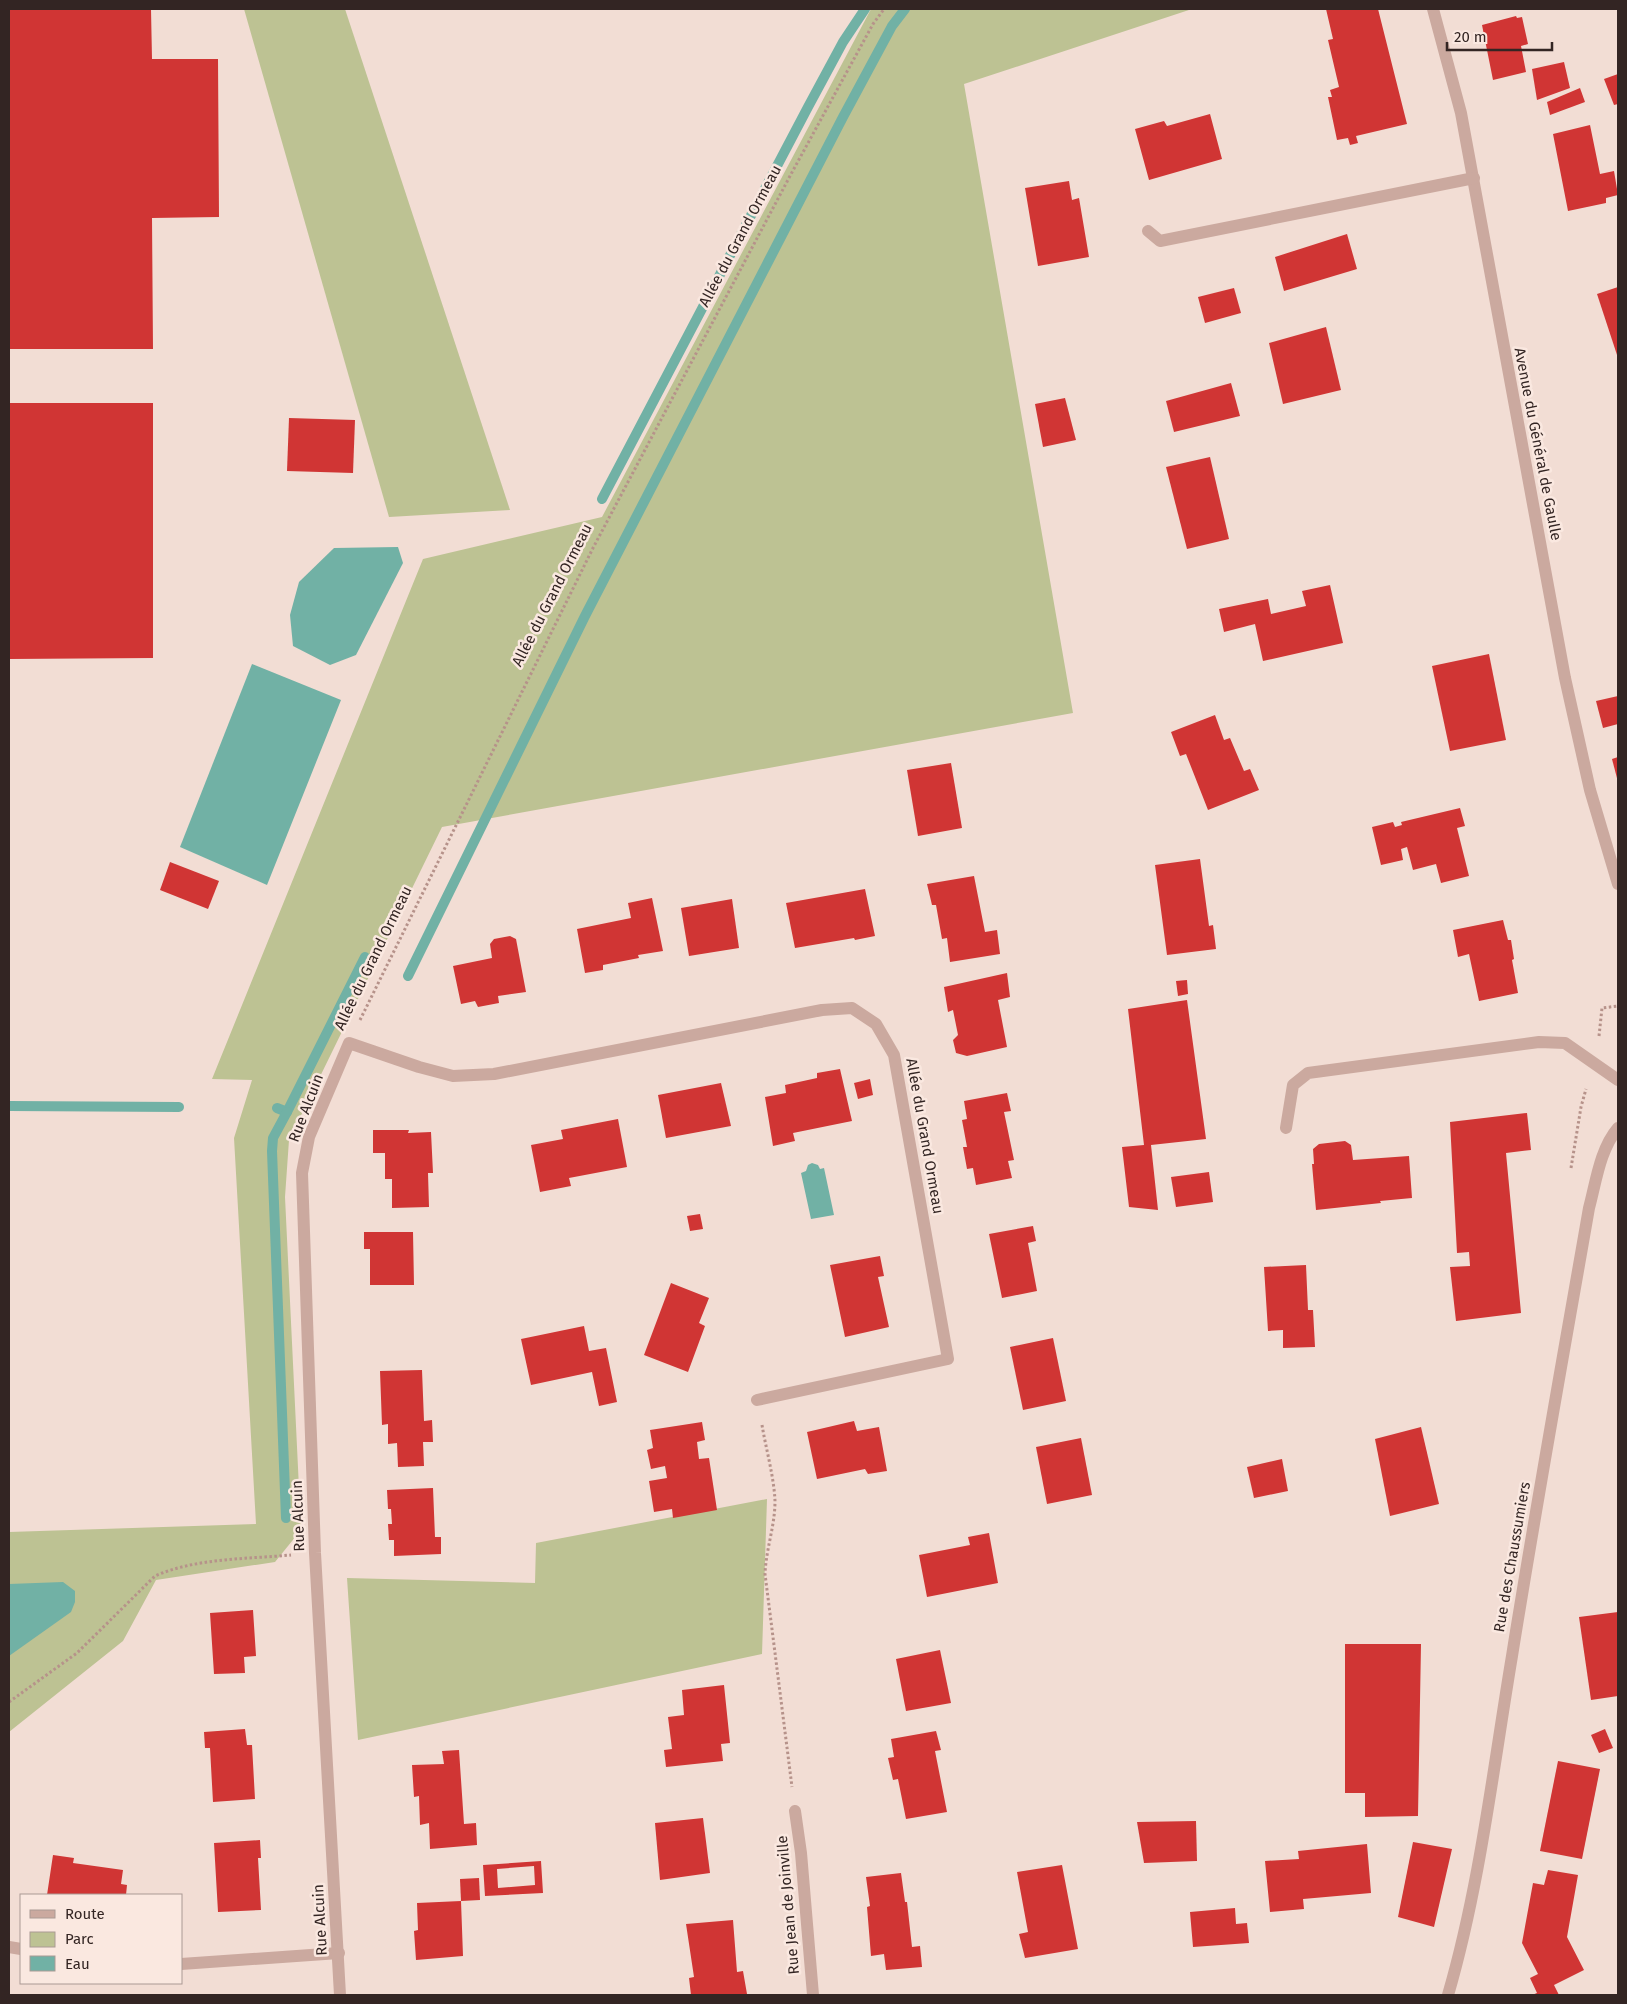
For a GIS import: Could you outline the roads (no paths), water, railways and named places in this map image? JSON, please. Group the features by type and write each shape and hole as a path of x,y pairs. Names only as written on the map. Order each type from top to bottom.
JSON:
{"street":[{"name":"Avenue du Général de Gaulle","path":"1433,9 1461,113 1474,178 1565,678 1590,790 1618,884"},
{"path":"1148,231 1160,241 1474,178"},
{"name":"Allée du Grand Ormeau","path":"349,1043 419,1067 453,1076 494,1074 822,1010 852,1008 876,1024 894,1055 948,1359 757,1400"},
{"path":"1286,1128 1294,1085 1308,1073 1540,1042 1565,1043 1618,1080"},
{"name":"Rue Alcuin","path":"340,1995 315,1553 302,1173 309,1137 349,1043"},
{"name":"Rue des Chaussumiers","path":"1448,1995 1468,1913 1589,1208 1610,1137 1618,1128"},
{"name":"Rue Jean de Joinville","path":"796,1811 813,1995"},
{"path":"182,1964 339,1953"}],"water":[{"path":"398,547 403,563 356,655 330,665 293,646 290,615 299,582 334,548"},
{"path":"252,664 341,700 267,885 180,847"},
{"path":"812,1163 818,1165 820,1169 824,1168 834,1215 811,1219 801,1173 806,1171 808,1165"},
{"path":"63,1582 75,1591 75,1602 71,1612 9,1656 9,1584"}],"waterway":[{"path":"602,499 808,107 843,42 865,9"},
{"path":"408,976 585,616 843,117 892,26 905,9"},
{"path":"277,1108 287,1112 365,957"},
{"path":"9,1106 179,1107"},
{"path":"286,1518 272,1151 273,1138 287,1112"}]}
